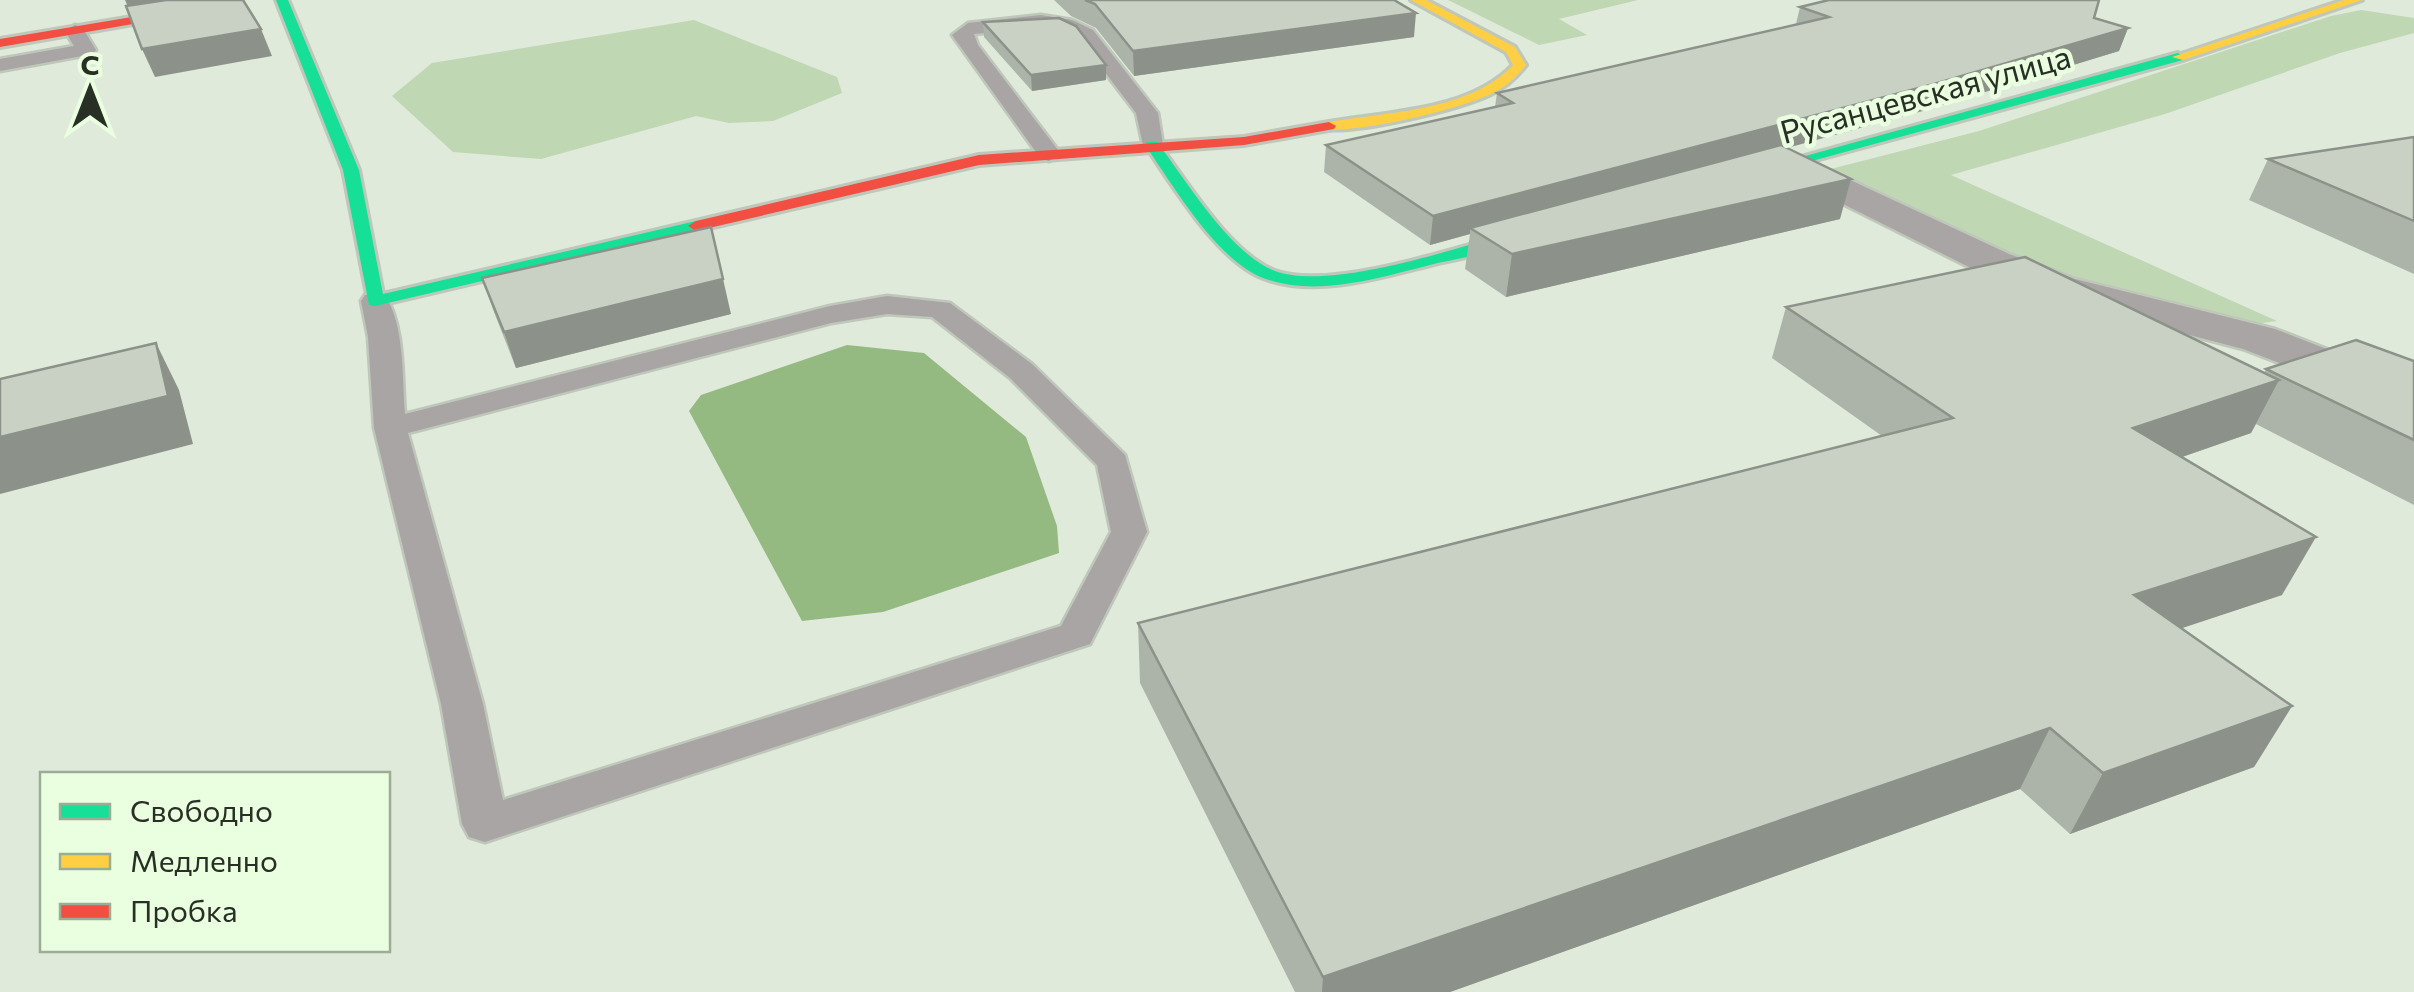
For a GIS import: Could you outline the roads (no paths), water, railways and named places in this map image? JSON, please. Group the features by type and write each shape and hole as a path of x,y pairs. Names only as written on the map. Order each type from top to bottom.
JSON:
{"street":[{"path":"282,0 351,170 375,302 979,160 1244,141 1438,106 1487,91 1513,77 1520,65 1511,50 1417,0"},
{"name":"Русанцевская улица","path":"1722,181 2174,58 2356,0"},
{"path":"0,44 223,6"},
{"path":"1152,145 1244,258 1274,278 1318,282 1561,224"},
{"path":"1790,163 2010,269 2060,288 2259,339 2414,400"}],"lane":[{"path":"1049,154 969,47 962,36 968,29 1042,20 1086,34 1148,112 1152,145"},
{"path":"0,65 86,50 75,31"},
{"path":"375,302 390,428 462,704 484,824 1076,635 1129,532 1112,462 1020,372 940,310 887,306 830,314 390,428"}]}
